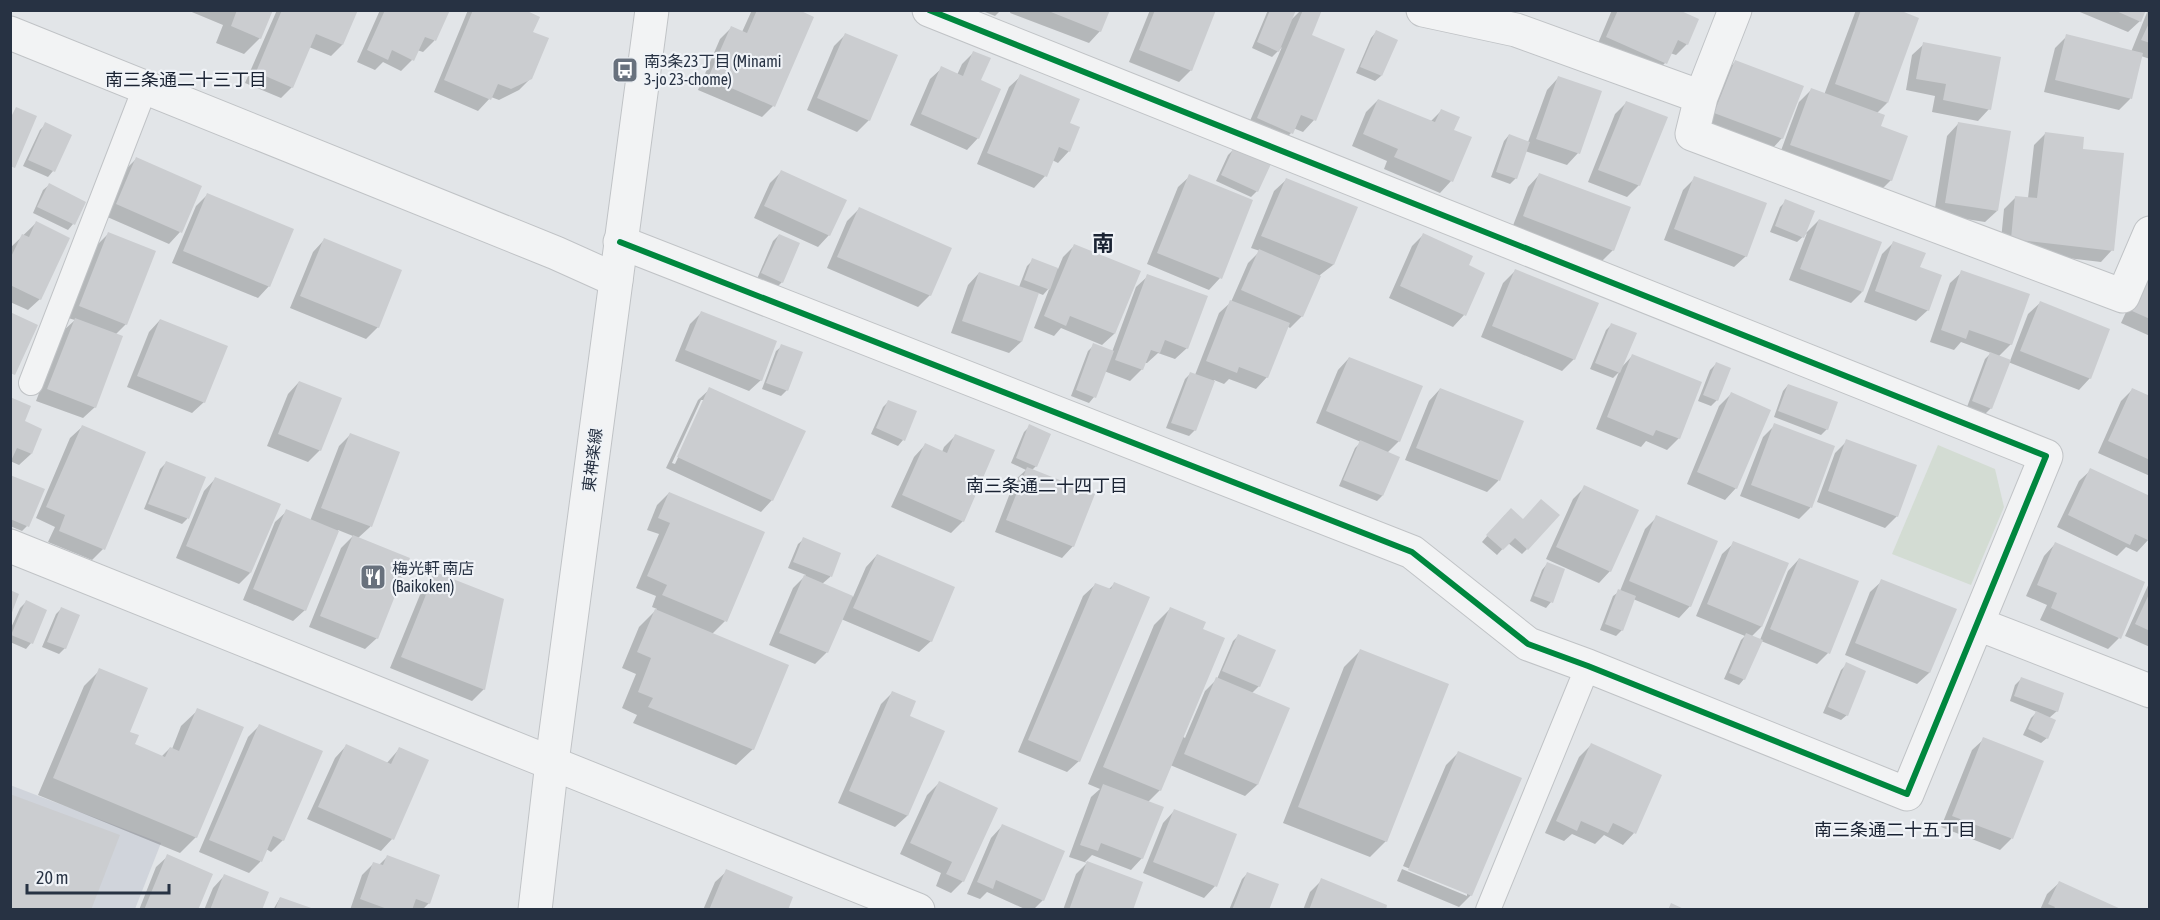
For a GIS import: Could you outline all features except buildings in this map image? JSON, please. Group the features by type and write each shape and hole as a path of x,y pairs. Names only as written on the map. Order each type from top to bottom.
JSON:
{"street":[{"name":"東神楽線","path":"535,909 552,762 652,10"},
{"path":"620,242 1412,552 1528,644 1907,794 2046,456 929,10"},
{"path":"1423,10 1516,30 1701,97"},
{"path":"1735,10 1701,97 1692,134 2123,296 2150,233"},
{"path":"10,33 616,280"},
{"path":"10,546 918,909"},
{"path":"1978,624 2150,691"}],"lane":[{"path":"31,383 146,87"},
{"path":"1488,909 1588,666"}],"shaded area":[{"path":"1938,445 1995,469 2004,507 1971,585 1892,554"},
{"path":"10,785 161,843 135,909 11,909"}],"cycle path":[{"path":"620,242 1412,552 1528,644 1907,794 2046,456 929,10"}],"place":[{"name":"南3条23丁目 (Minami 3-jo 23-chome)","path":"625,70"},
{"name":"梅光軒 南店 (Baikoken)","path":"373,577"}],"district":[{"name":"南三条通二十三丁目","path":"186,80"},
{"name":"南","path":"1103,243"},
{"name":"南三条通二十四丁目","path":"1047,486"},
{"name":"南三条通二十五丁目","path":"1895,830"}]}
